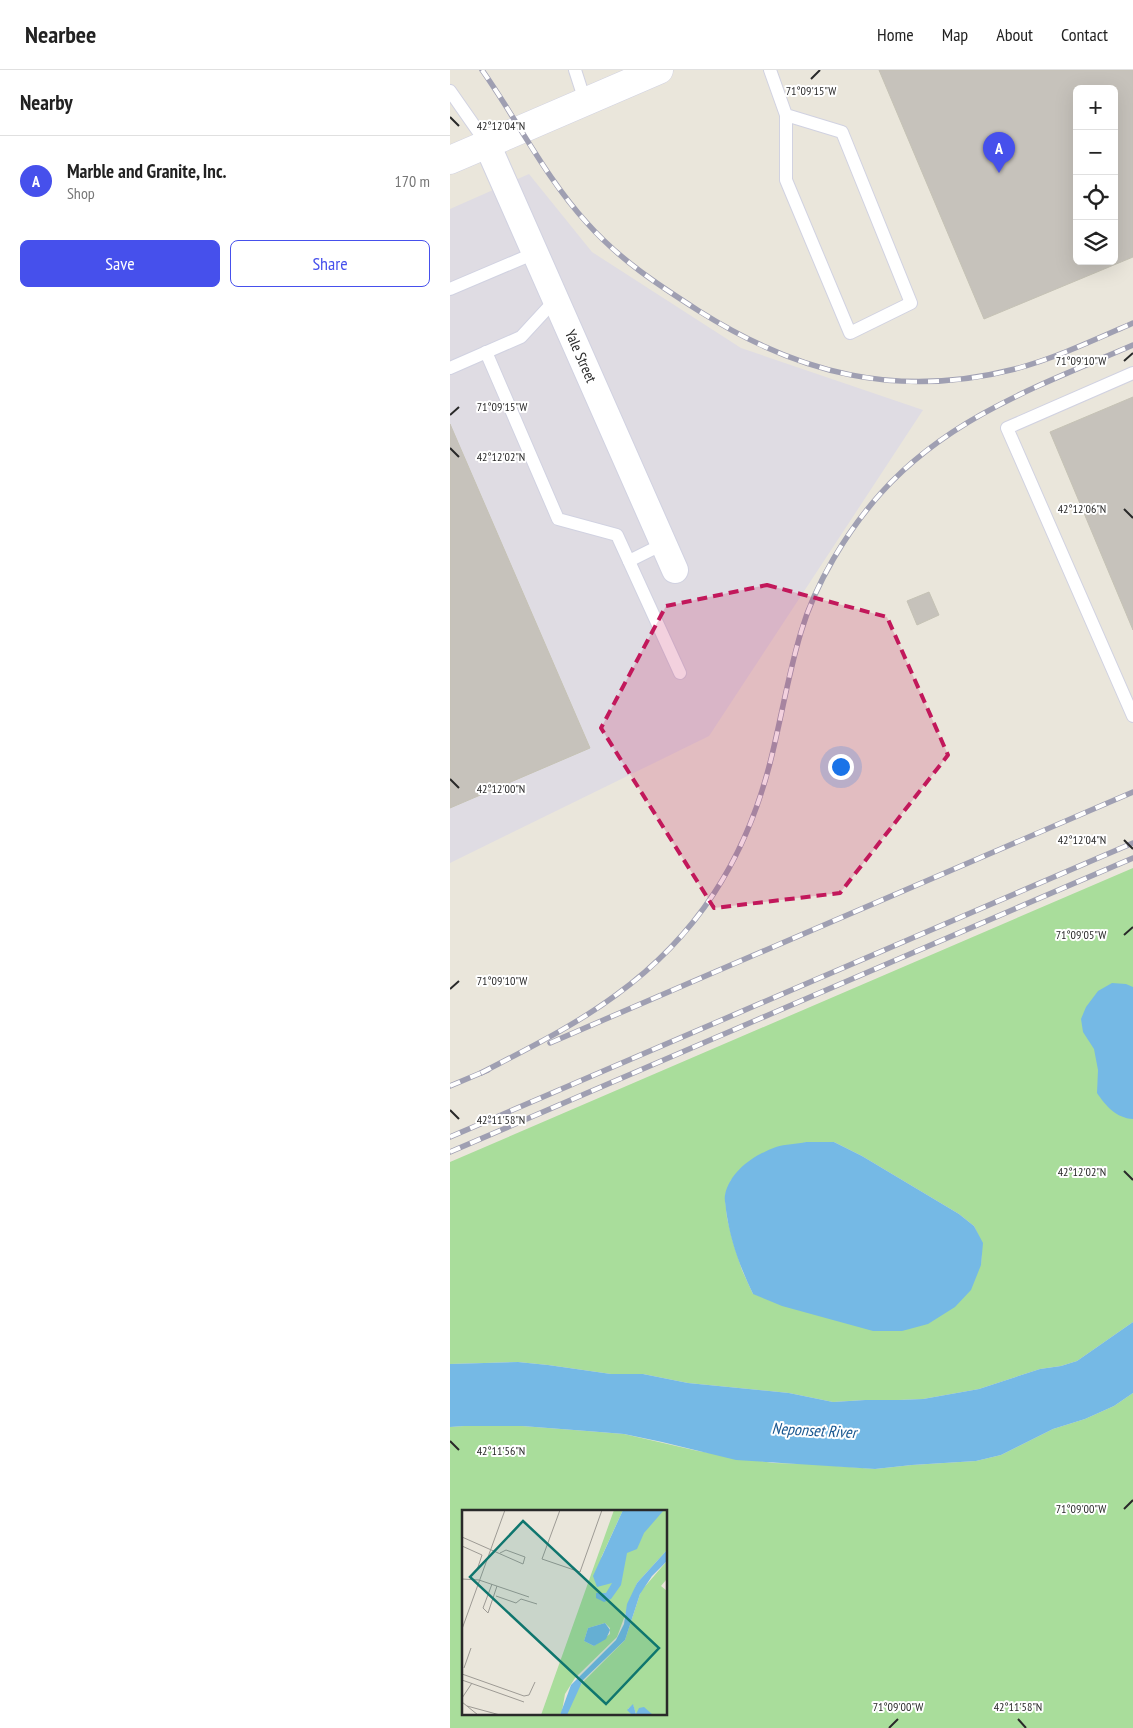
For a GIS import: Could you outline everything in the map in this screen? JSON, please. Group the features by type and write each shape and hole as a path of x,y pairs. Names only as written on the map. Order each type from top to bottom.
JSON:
{"main road":[{"path":"450,160 659,70"}],"street":[{"name":"Yale Street","path":"487,144 674,570"}],"lane":[{"path":"575,70 585,101"},
{"path":"770,70 786,115 786,180 850,333 911,303 842,132 786,115"},
{"path":"450,91 487,144"},
{"path":"450,288 535,253"},
{"path":"450,368 521,337 556,299"},
{"path":"486,352 558,519 617,535 680,673"},
{"path":"1133,373 1007,428 1133,716"},
{"path":"629,561 663,544"}],"highlighted area":[{"path":"767,585 887,617 948,755 840,893 714,908 601,728 666,606"}],"shaded area":[{"path":"529,174 592,252 741,348 923,410 709,736 450,863 450,209"}],"green space":[{"path":"1133,868 1133,1322 1077,1361 1061,1366 1040,1369 979,1389 923,1399 833,1402 789,1393 688,1383 643,1374 611,1374 518,1362 450,1364 450,1162","holes":["806,1142 834,1142 862,1156 959,1214 974,1226 982,1243 981,1265 753,1294 742,1270 727,1218 725,1196 731,1180"]},
{"path":"1133,1393 1133,1728 450,1728 450,1427 522,1426 624,1434 698,1451 773,1463 875,1469 976,1461 1001,1455 1053,1429 1085,1419 1114,1406"}],"water":[{"path":"1112,983 1126,984 1133,987 1133,1119 1117,1114 1108,1107 1097,1093 1098,1070 1094,1049 1083,1032 1081,1019 1086,1007 1098,991"},
{"path":"806,1142 834,1142 862,1156 959,1214 974,1226 983,1243 981,1265 971,1290 955,1307 928,1324 902,1331 873,1331 782,1306 753,1294 730,1232 725,1199 728,1186 738,1171 759,1154 780,1146"},
{"name":"Neponset River","path":"1133,1322 1133,1393 1114,1406 1085,1419 1053,1429 1001,1455 976,1461 875,1469 736,1460 624,1434 522,1426 450,1427 450,1364 518,1362 611,1374 643,1374 688,1383 789,1393 833,1402 923,1399 979,1389 1040,1369 1061,1366 1077,1361"}],"building":[{"path":"879,70 1133,70 1133,257 1118,263 1118,85 1073,85 1073,265 1114,265 984,319"},
{"path":"1133,397 1133,630 1050,432"},
{"path":"450,424 590,748 450,808"},
{"path":"929,592 939,615 917,625 907,601"}],"railway":[{"path":"482,70 558,187 587,223 613,249 640,271 683,301 736,333 774,351 812,365 851,375 890,380 930,381 972,378 1030,365 1133,323"},
{"path":"481,1073 567,1027 616,995 671,948 714,893 732,863 747,832 760,798 770,763 796,648 807,614 824,577 844,541 881,493 908,466 936,443 966,423 1031,389 1133,345"},
{"path":"550,1043 1133,792"},
{"path":"450,1137 1133,843"},
{"path":"450,1152 1133,858"},
{"path":"450,1086 488,1070"}],"place":[{"name":"Marble and Granite, Inc.","path":"999,173"}]}
